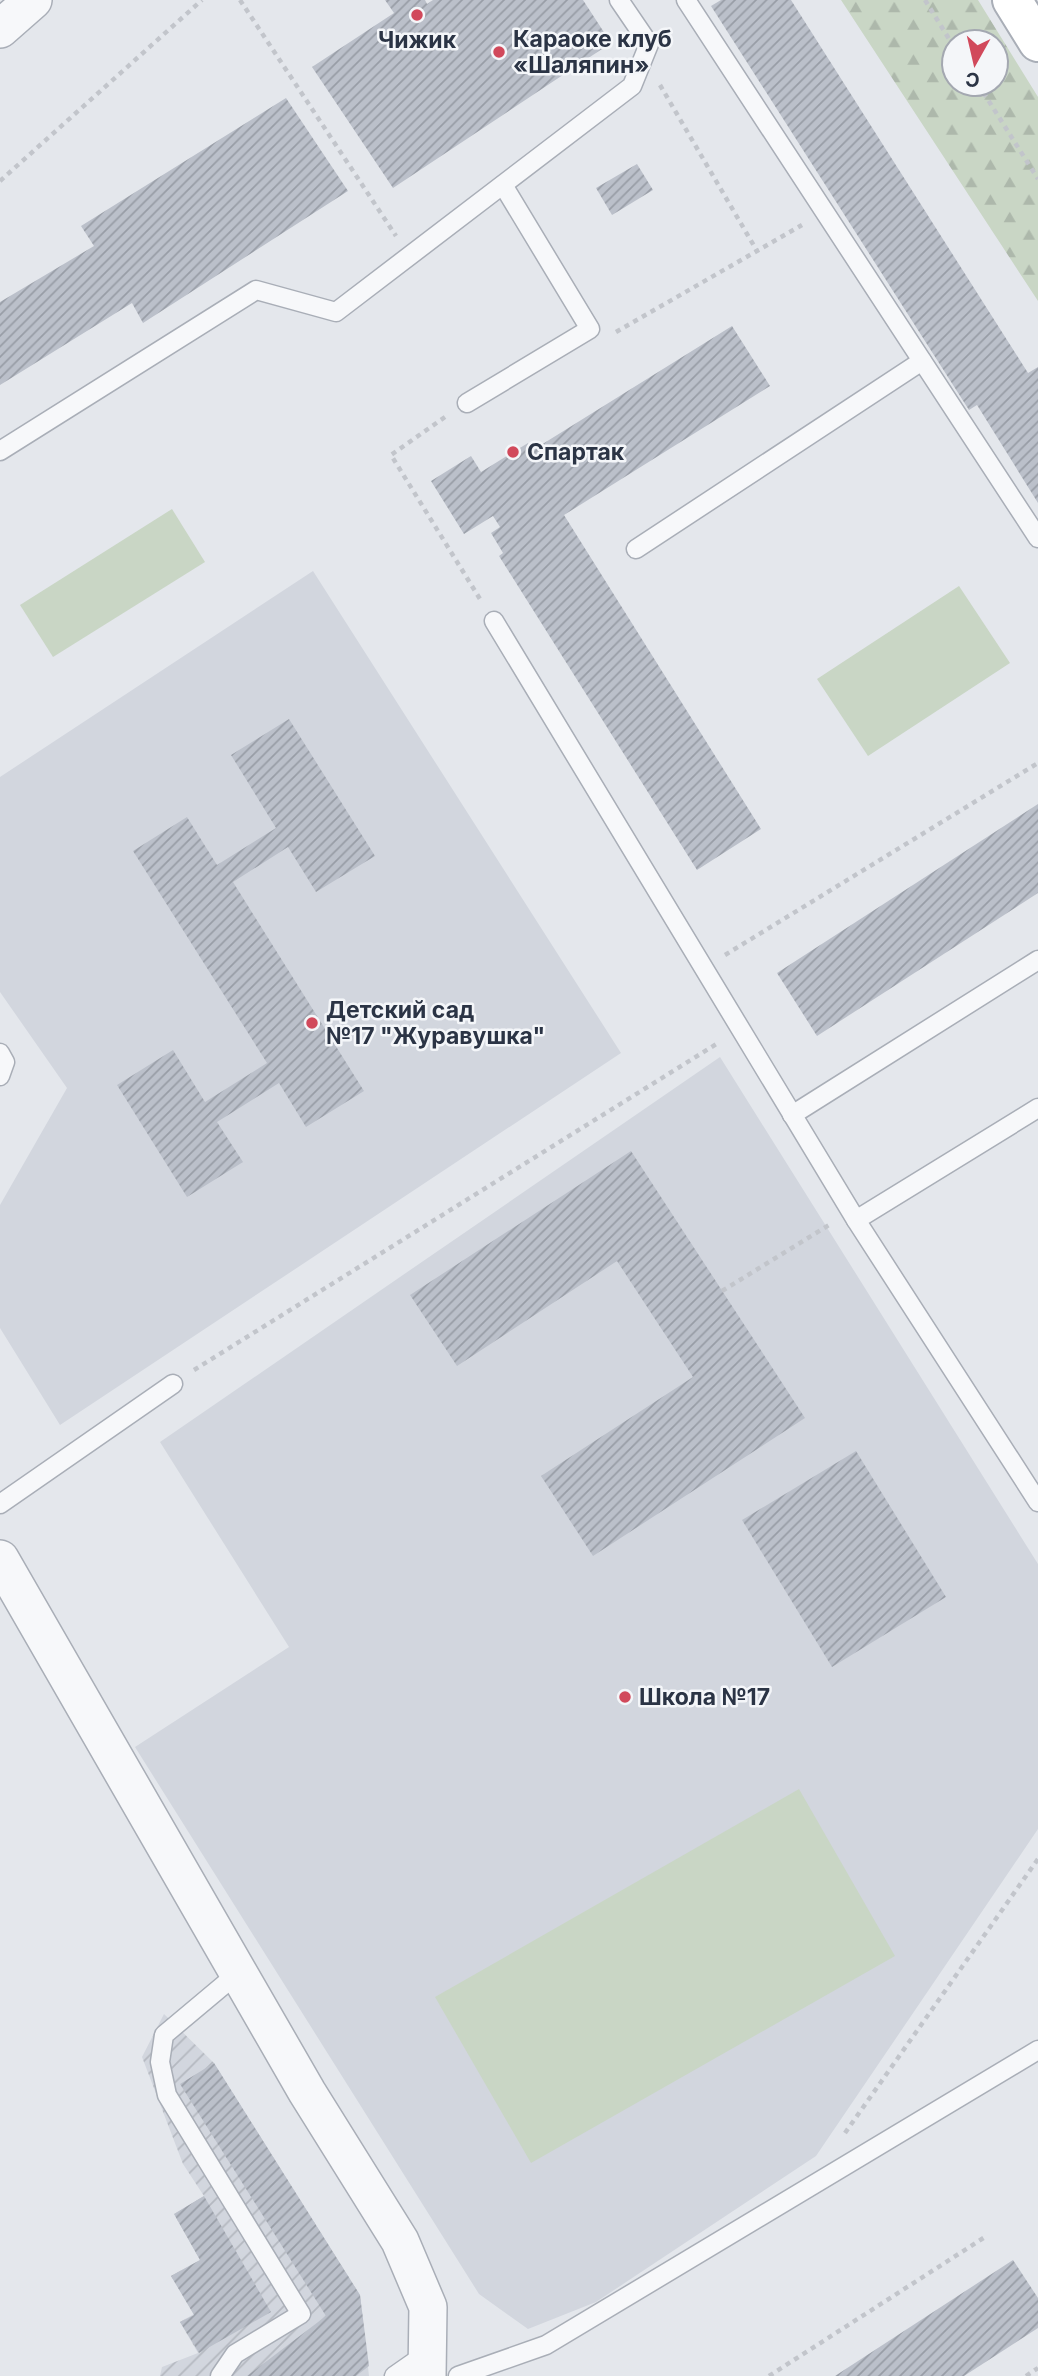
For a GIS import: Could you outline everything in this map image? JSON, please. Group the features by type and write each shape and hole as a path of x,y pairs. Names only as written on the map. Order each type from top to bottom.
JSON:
{"street":[{"path":"0,29 33,0"},
{"path":"1012,0 1038,42"},
{"path":"0,1559 307,2092 400,2241 428,2307 427,2364"}],"lane":[{"path":"0,451 256,290 335,312 632,86 649,44 619,0"},
{"path":"685,0 1038,538"},
{"path":"467,402 590,329 503,184"},
{"path":"636,549 922,360"},
{"path":"494,621 853,1216 1038,1502"},
{"path":"792,1115 1038,960"},
{"path":"0,1053 5,1062 0,1076"},
{"path":"853,1216 1038,1108"},
{"path":"0,1504 173,1384"},
{"path":"220,2376 235,2354 301,2314 167,2095 160,2062 164,2035 238,1973"},
{"path":"458,2376 546,2344 1038,2050"},
{"path":"394,2376 427,2364"}],"path":[{"path":"0,181 202,0"},
{"path":"240,0 409,256"},
{"path":"925,0 942,28"},
{"path":"987,98 1038,179"},
{"path":"672,105 757,251"},
{"path":"590,329 604,339 824,212"},
{"path":"467,402 391,455 494,621"},
{"path":"703,969 1038,763"},
{"path":"173,1384 740,1029"},
{"path":"722,1292 853,1216"},
{"path":"844,2133 1038,1859"},
{"path":"769,2376 985,2237"},
{"path":"1026,2376 1038,2368"}],"shaded area":[{"name":"Детский сад №17 \"Журавушка\"","path":"313,571 621,1053 60,1425 0,1328 0,1205 67,1088 0,992 0,777"},
{"name":"Школа №17","path":"720,1057 1038,1564 1038,1829 816,2156 596,2302 528,2329 479,2294 135,1747 289,1647 160,1442"},
{"path":"164,2014 214,2063 360,2295 369,2376 160,2376 162,2367 198,2353 180,2322 194,2314 171,2276 200,2260 174,2214 204,2196 183,2164 142,2057"}],"green space":[{"path":"841,0 978,0 995,28 940,28 940,98 1010,98 1010,52 1038,97 1038,301"},
{"path":"172,509 205,562 53,657 20,605"},
{"path":"959,586 1010,663 868,756 817,679"},
{"path":"799,1789 895,1956 531,2163 435,1997"}],"building":[{"path":"385,0 425,0 427,4 433,0 583,0 611,43 393,188 312,67 394,13"},
{"path":"721,0 791,0 1028,373 1038,367 1038,503 977,405 969,410 711,6"},
{"path":"286,98 348,191 143,323 132,303 0,385 0,302 94,246 81,226"},
{"path":"637,164 653,190 612,215 596,188"},
{"path":"732,326 770,386 564,515 761,829 697,870 499,556 503,553 491,533 500,527 493,516 464,534 431,481 471,456 481,472 528,443 533,450"},
{"path":"289,719 375,856 316,892 288,847 233,882 364,1091 306,1127 279,1083 217,1122 243,1162 187,1197 117,1085 173,1050 205,1102 267,1063 133,851 187,817 217,865 276,828 231,755"},
{"path":"1038,804 1038,893 817,1036 777,973"},
{"path":"631,1151 805,1418 593,1556 541,1476 693,1377 617,1261 457,1366 410,1295"},
{"path":"856,1451 946,1597 832,1667 742,1520"},
{"path":"214,2063 360,2295 369,2366 356,2376 247,2376 326,2316 180,2084"},
{"path":"204,2196 271,2312 199,2353 180,2322 194,2315 171,2276 200,2260 174,2214"},
{"path":"1013,2260 1038,2298 1038,2328 964,2376 835,2376"}],"place":[{"name":"Чижик","path":"417,15"},
{"name":"Караоке клуб «Шаляпин»","path":"499,52"},
{"name":"Спартак","path":"513,452"},
{"name":"Детский сад №17 \"Журавушка\"","path":"312,1023"},
{"name":"Школа №17","path":"625,1697"}]}
